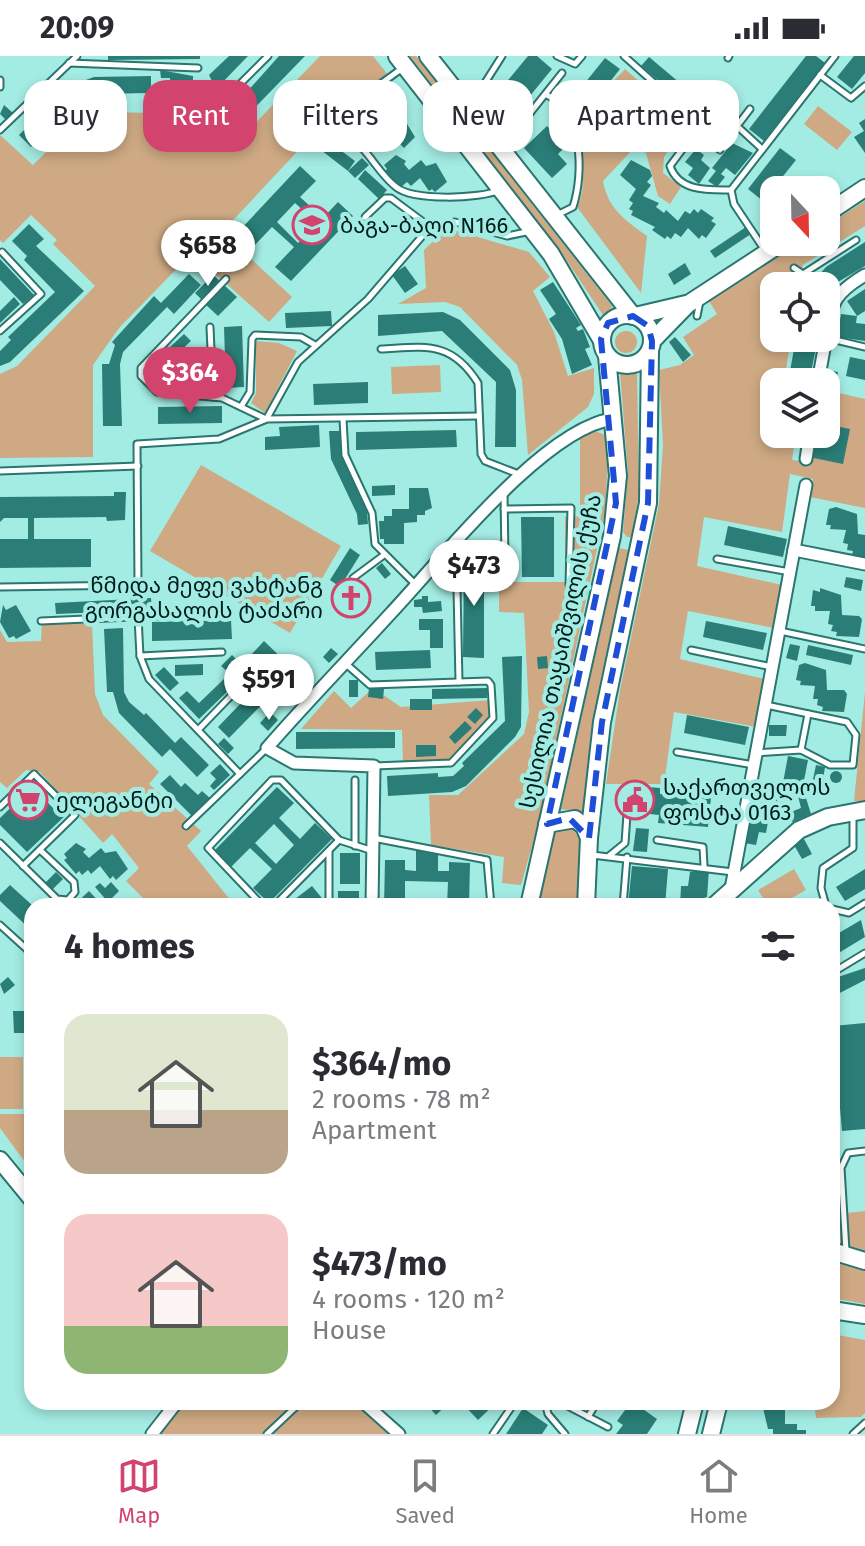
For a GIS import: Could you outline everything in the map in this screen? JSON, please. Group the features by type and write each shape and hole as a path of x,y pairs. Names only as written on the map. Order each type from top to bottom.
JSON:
{"main road":[{"path":"428,56 446,80"},
{"path":"401,61 533,230 568,279 607,356 619,365 634,365 675,320 763,256"},
{"path":"502,152 634,316 648,326 651,346 650,475 641,542 602,722 588,847 586,898"},
{"path":"840,205 865,188"},
{"path":"601,339 608,323 616,317 695,305"},
{"name":"სესილია თაყაიშვილის ქუჩა","path":"531,898 612,536 618,476 607,356"},
{"path":"612,536 625,544 641,542"},
{"path":"720,898 732,880 799,830 828,817 859,811"},
{"path":"547,824 575,819 588,847"},
{"path":"0,1160 24,1190"},
{"path":"840,1254 865,1261"},
{"path":"840,1311 865,1315"},
{"path":"687,1434 693,1410"},
{"path":"711,1434 717,1410"}],"street":[{"path":"840,290 865,275"},
{"path":"372,898 374,766 294,763 267,748 456,539 504,491 591,422 613,419"},
{"path":"806,459 808,448"},
{"path":"732,880 806,485"},
{"path":"794,550 865,564"},
{"path":"152,1434 171,1410"},
{"path":"372,1410 399,1434"}],"lane":[{"path":"0,130 77,56"},
{"path":"244,80 268,56"},
{"path":"487,80 502,56"},
{"path":"557,56 575,64 582,56"},
{"path":"624,56 651,80"},
{"path":"760,243 734,204 731,190 835,56"},
{"path":"401,61 347,108 338,122 343,133 363,149 381,173 405,193 479,196 502,189"},
{"path":"69,63 198,68"},
{"path":"533,111 562,73"},
{"path":"820,75 848,97 855,96 865,86"},
{"path":"0,80 0,87"},
{"path":"547,95 558,100 570,114 580,175 573,207 553,217"},
{"path":"750,109 737,126 762,149"},
{"path":"679,152 672,161 672,172 696,190 731,190"},
{"path":"365,217 385,198 391,198 430,227"},
{"path":"267,419 298,362 368,299 430,227 455,222 507,236 533,230"},
{"path":"806,272 856,240"},
{"path":"0,331 41,294 2,252"},
{"path":"794,268 800,272"},
{"path":"226,279 141,368 145,384 157,392 213,397 242,405 267,419"},
{"path":"210,327 213,397"},
{"path":"242,405 250,392 255,335 301,337 315,345"},
{"path":"840,341 865,347"},
{"path":"381,349 438,347 447,352 478,383 481,454 485,461 522,475"},
{"path":"0,587 138,585 137,444 219,439 267,419 479,416"},
{"path":"343,419 345,455 369,506 375,544 416,585"},
{"path":"0,471 138,466"},
{"path":"504,491 505,561"},
{"path":"504,509 571,508 569,585"},
{"path":"456,539 459,682"},
{"path":"353,578 384,555"},
{"path":"717,559 790,572"},
{"path":"41,621 199,614"},
{"path":"138,617 140,656 149,679 240,774"},
{"path":"779,630 865,649"},
{"path":"691,650 772,667"},
{"path":"140,656 222,652"},
{"path":"344,662 370,685 490,682 493,715 451,763 374,766"},
{"path":"198,730 252,674"},
{"path":"677,752 755,759 801,750 830,765 853,765 856,735 847,722 765,705"},
{"path":"801,750 808,714"},
{"path":"186,826 267,748"},
{"path":"0,807 34,774 75,815 23,866"},
{"path":"255,898 208,848 268,783 281,780 339,840 355,846 372,844 487,860 490,898"},
{"path":"355,780 355,846"},
{"path":"608,857 625,843 629,786"},
{"path":"824,898 821,888 823,868 853,848 859,811"},
{"path":"282,898 339,840"},
{"path":"657,840 703,847 704,866"},
{"path":"0,843 56,898"},
{"path":"588,847 608,857 704,866 732,880"},
{"path":"40,850 74,882 75,892 70,898"},
{"path":"329,850 329,898"},
{"path":"624,898 627,857"},
{"path":"840,911 849,913 863,905 865,913"},
{"path":"0,925 24,947"},
{"path":"840,968 865,953"},
{"path":"840,1211 841,1168 848,1153 865,1151"},
{"path":"267,1434 292,1410"},
{"path":"493,1434 510,1410"},
{"path":"547,1410 565,1434"},
{"path":"575,1410 608,1427"},
{"path":"588,1417 592,1410"},
{"path":"853,1434 865,1423"}],"highlighted area":[{"path":"633,316 648,326 652,341 648,503 602,722 589,838 569,818 547,824 616,503 601,339 608,323"}],"shaded area":[{"path":"320,56 373,56 388,75 378,80 297,80"},
{"path":"410,56 416,56 435,80 428,80"},
{"path":"625,69 637,80 614,80"},
{"path":"273,105 273,152 297,152 222,232 292,297 269,322 192,253 119,328 93,365 93,457 0,458 0,374 17,366 95,286 53,244 57,240 31,215 3,243 0,240 0,135 33,165 46,152 127,152 127,112 143,113 143,152 257,152 257,121"},
{"path":"818,106 852,132 837,150 804,124"},
{"path":"484,152 491,152 612,306 609,314 603,315 563,255"},
{"path":"582,152 630,152 603,181 613,206 647,236 641,293 577,207 583,175"},
{"path":"667,152 663,173 681,187 670,204 658,196 646,153"},
{"path":"865,201 865,226 840,242 840,217"},
{"path":"454,230 529,252 550,277 533,291 554,332 568,376 594,368 594,394 588,407 528,455 522,380 517,365 460,307 445,302 398,304 426,288 424,250 440,235"},
{"path":"780,256 817,256 803,265 801,272 760,272 760,352 789,352 786,368 760,368 760,448 794,448 792,460 807,462 816,448 840,448 840,393 865,399 865,508 810,497 813,479 790,474 782,532 704,517 697,566 782,585 774,628 688,611 680,659 764,679 757,727 674,712 664,784 606,784 620,690 659,504 663,445 659,370 680,365 694,355 683,337 717,314 709,301"},
{"path":"622,331 630,331 637,342 630,353 622,353 615,346 615,338"},
{"path":"256,341 279,343 297,351 265,413 251,403 256,393"},
{"path":"178,355 204,355 204,378 178,378"},
{"path":"440,365 441,392 392,394 391,367"},
{"path":"637,370 639,493 632,537 627,537 623,532 628,473 620,372"},
{"path":"595,431 605,435 609,445 605,512 537,828 521,885 502,883 504,857 431,845 429,795 458,795 524,734 529,712 524,613 499,612 499,582 565,582 565,517 580,516 580,438 576,434"},
{"path":"201,465 341,546 290,633 150,551"},
{"path":"619,548 629,550 593,731 583,812 561,809"},
{"path":"42,623 92,624 95,694 103,715 159,772 149,784 201,831 187,846 229,898 143,898 126,881 139,868 112,834 103,843 40,772 26,770 7,788 0,782 0,630 7,642 41,641"},
{"path":"373,688 401,707 491,700 490,717 447,763 403,764 402,730 301,729 334,691 351,708"},
{"path":"865,692 865,801 854,801"},
{"path":"573,829 581,841 577,898 541,898 554,831"},
{"path":"794,869 806,890 792,898 763,898 758,890"},
{"path":"0,1057 23,1057 23,1109 0,1109"},
{"path":"0,1114 24,1114 24,1161 0,1128"},
{"path":"865,1211 865,1250 840,1244 840,1214"},
{"path":"840,1263 865,1270 865,1304 840,1299"},
{"path":"840,1335 865,1340 865,1413 861,1417 816,1418 815,1410 840,1410"},
{"path":"176,1410 367,1410 395,1434 157,1434"}],"building":[{"path":"108,56 200,56 200,59 108,60"},
{"path":"229,56 248,56 225,80 212,80 209,75"},
{"path":"279,56 305,56 282,80 273,80 273,89 257,105 257,81"},
{"path":"528,56 537,56 552,69 533,92 533,80 508,80"},
{"path":"806,56 816,56 825,63 764,141 749,129"},
{"path":"854,56 865,56 865,73 852,89 837,77"},
{"path":"649,57 676,80 658,80 641,66"},
{"path":"605,58 620,69 611,80 587,80"},
{"path":"160,70 193,76 193,80 170,80 161,78"},
{"path":"151,76 151,80 143,80 143,93 127,93 127,80 86,80 94,77"},
{"path":"4,105 13,113 6,120 0,114"},
{"path":"865,119 865,153 854,137 864,131 859,123"},
{"path":"407,124 415,137 407,145"},
{"path":"547,126 549,152 560,152 558,154 567,164 552,178 528,152 533,152 533,139"},
{"path":"739,146 753,153 735,175 726,168 721,174 725,177 717,187 708,181 716,171 712,168 725,152 739,152"},
{"path":"780,148 796,160 783,176 760,176 760,199 748,189"},
{"path":"323,152 343,152 355,161 348,171"},
{"path":"693,152 704,155 701,160 710,168 699,184 688,175 693,168 685,162"},
{"path":"396,155 406,161 404,164 409,170 421,160 426,166 436,163 447,182 435,192 432,189 429,191 420,178 411,186 407,182 401,187 398,183 396,185 384,172 387,169 384,165"},
{"path":"362,158 369,165 355,178 348,171"},
{"path":"631,160 650,170 652,176 647,182 651,185 643,196 659,203 656,207 664,213 666,210 678,221 685,211 690,214 694,209 698,213 701,209 714,218 711,221 716,224 706,238 702,235 699,239 688,228 681,237 675,233 671,239 667,236 665,239 652,230 655,227 631,215 633,211 629,209 633,203 629,200 636,189 620,175"},
{"name":"ბაგა-ბაღი N166","path":"300,166 316,181 300,197 323,218 338,202 353,216 291,281 275,267 294,247 272,227 254,246 239,231","holes":["295,203 317,223 298,243 277,222"]},
{"path":"365,170 387,190 379,199 358,179"},
{"path":"29,224 44,239 36,246 84,291 10,362 0,366 0,351 11,340 8,337 55,292 24,260 27,256 12,241"},
{"path":"746,227 751,234 715,258 710,251"},
{"path":"865,242 865,266 840,281 840,272 822,272"},
{"path":"0,259 34,295 23,304 0,280"},
{"path":"685,263 691,274 674,285 668,274"},
{"path":"405,266 418,284 405,293 392,275"},
{"path":"189,274 201,285 174,314 167,307 123,352 120,364 122,426 103,426 102,364 109,364 115,345 112,342 154,296 161,303"},
{"path":"213,275 221,282 203,301 195,293"},
{"path":"553,282 581,325 576,328 578,331 583,329 590,347 585,349 592,365 572,374 562,339 549,319 556,314 540,290"},
{"path":"224,285 237,297 218,316 205,304"},
{"path":"865,289 865,311 857,316 847,301"},
{"path":"14,297 20,304 0,323 0,311"},
{"path":"331,311 332,326 286,328 285,313"},
{"path":"443,312 460,320 510,370 516,390 516,447 495,447 496,382 442,331 378,336 378,315"},
{"path":"841,314 857,316 856,323 865,324 865,341 840,337"},
{"path":"242,326 244,387 226,388 224,327"},
{"path":"184,334 191,341 177,354 170,347"},
{"path":"675,337 691,355 683,362 669,342"},
{"path":"793,352 815,352 812,368 791,368"},
{"path":"850,357 865,360 865,380 846,376"},
{"path":"160,360 172,366 173,380 196,379 196,389 162,389 148,375"},
{"path":"368,382 368,403 314,405 313,384"},
{"path":"222,406 222,423 158,424 158,407"},
{"path":"319,425 320,447 265,450 265,437 280,436 279,427"},
{"path":"840,427 850,429 843,464 809,457 811,448 840,448"},
{"path":"456,430 457,447 356,450 356,432"},
{"path":"329,431 340,431 342,458 367,511 368,524 358,525 357,514 331,459"},
{"path":"395,485 395,495 372,496 372,486"},
{"path":"409,488 428,488 432,508 425,511 425,515 417,515 417,522 404,523 404,544 384,544 384,539 380,539 379,521 384,521 384,516 392,516 392,509 409,509"},
{"path":"114,492 126,492 125,520 107,521 106,517 34,518 34,539 91,539 91,567 0,568 0,539 28,539 28,518 4,518 0,522 0,497 114,496"},
{"path":"836,507 857,514 858,534 865,535 865,557 852,555 853,551 847,550 848,544 843,543 846,530 830,529 831,525 826,525 829,509"},
{"path":"521,517 554,517 554,577 522,577"},
{"path":"728,526 787,539 783,557 724,545"},
{"path":"350,548 360,555 340,587 330,580"},
{"path":"464,558 484,559 484,658 463,657"},
{"path":"382,563 391,574 385,579 376,568"},
{"path":"846,577 863,580 861,591 844,587"},
{"name":"წმიდა მეფე ვახტანგ გორგასალის ტაძარი","path":"358,583 360,586 365,583 370,592 365,595 367,599 344,612 335,597"},
{"path":"820,588 841,595 842,615 862,619 859,637 836,636 837,632 831,631 833,625 828,624 830,611 815,611 815,606 811,606 813,590 820,592"},
{"path":"422,596 428,596 428,602 441,601 442,611 423,613 422,607 414,607 414,600 422,599"},
{"path":"151,598 152,610 56,614 55,603"},
{"path":"3,605 6,610 16,605 31,631 16,639 14,636 9,638 0,622"},
{"path":"419,619 443,619 443,648 430,648 430,630 419,630"},
{"path":"231,620 232,639 152,641 152,622"},
{"path":"706,621 767,633 763,650 703,637"},
{"path":"123,628 124,692 129,702 144,715 146,713 175,743 181,737 209,765 197,777 170,749 162,757 119,713 113,692 107,692 104,629"},
{"path":"264,641 290,666 275,682 280,686 229,738 218,727 270,673 251,655"},
{"path":"790,644 800,646 797,661 786,658"},
{"path":"808,645 853,655 851,665 806,655"},
{"path":"331,648 338,654 329,663 323,657"},
{"path":"430,650 431,668 376,670 375,652"},
{"path":"232,655 239,662 244,656 253,664 238,681 221,666"},
{"path":"522,656 521,727 515,737 466,786 452,792 388,796 387,776 438,773 438,777 453,776 464,766 462,763 505,721 502,657"},
{"path":"547,656 548,668 538,669 537,657"},
{"path":"805,663 826,670 827,690 844,690 847,694 844,712 822,711 823,707 817,705 818,699 813,699 815,686 800,685 801,681 796,680 799,665"},
{"path":"203,664 203,675 175,676 175,665"},
{"path":"164,667 179,683 170,691 155,675"},
{"path":"225,678 233,686 199,719 179,698 187,691 199,703"},
{"path":"349,680 358,680 358,697 349,697"},
{"path":"369,688 384,689 383,699 368,697"},
{"path":"487,688 487,698 432,699 432,689"},
{"path":"410,699 432,699 432,710 410,710"},
{"path":"476,708 483,715 475,724 467,717"},
{"path":"270,712 278,720 268,731 260,723"},
{"path":"687,715 749,727 745,745 684,733"},
{"path":"465,721 472,728 455,744 449,737"},
{"path":"769,725 787,725 786,736 769,736"},
{"path":"296,732 395,732 395,748 296,749"},
{"path":"224,738 234,748 228,754 218,744"},
{"path":"416,745 436,745 436,756 416,757"},
{"path":"788,756 808,760 802,791 782,788"},
{"path":"220,764 230,775 214,790 210,786 216,779 210,773"},
{"path":"816,765 825,767 822,786 812,784"},
{"path":"831,772 841,772 841,782 831,782"},
{"path":"170,775 181,787 185,783 198,795 202,791 211,799 193,817 160,784"},
{"path":"634,786 660,788 660,794 711,798 708,827 658,823 659,815 631,812"},
{"path":"32,787 55,810 60,805 68,813 27,852 0,825 0,818"},
{"path":"277,787 294,803 279,818 300,839 315,823 332,839 274,898 264,898 253,888 272,869 250,848 231,867 214,851","holes":["274,824 294,845 276,864 255,843"]},
{"path":"754,789 783,794 780,806 771,805 766,833 759,832 756,845 744,843"},
{"path":"798,796 806,798 811,814 792,822 788,813 801,808"},
{"path":"636,828 649,829 647,852 633,851"},
{"path":"804,839 812,854 802,859 794,845"},
{"path":"76,843 86,849 83,852 89,858 101,848 105,853 116,851 128,869 116,880 113,876 110,879 100,866 91,874 88,870 82,875 79,871 76,874 64,860 67,858 64,854"},
{"path":"416,851 438,851 438,871 449,871 449,862 470,863 469,898 447,898 448,882 405,881 405,898 384,898 385,860 405,860 405,870 416,871"},
{"path":"340,853 360,853 360,884 340,884"},
{"path":"632,866 668,869 666,898 629,898"},
{"path":"709,869 707,897 680,898 681,886 688,886 690,872"},
{"path":"865,869 865,889 845,901 836,887"},
{"path":"56,872 63,879 52,890 45,883"},
{"path":"111,882 119,891 112,898 105,898 95,887 100,883 105,888"},
{"path":"10,885 24,898 24,924 0,901 0,895"},
{"path":"312,886 322,898 296,898"},
{"path":"89,891 96,898 82,898"},
{"path":"338,891 359,891 359,898 338,898"},
{"path":"861,920 865,937 840,952 840,932"},
{"path":"865,968 865,980 840,993 840,976"},
{"path":"8,977 15,985 4,994 0,984"},
{"path":"13,1011 24,1011 24,1033 14,1033"},
{"path":"865,1023 865,1129 842,1131 840,1025"},
{"path":"469,1410 489,1410 478,1420"},
{"path":"522,1410 548,1425 542,1434 506,1434"},
{"path":"625,1410 644,1410 657,1419 647,1434 616,1434 623,1425 617,1421"},
{"path":"763,1410 785,1410 785,1424 797,1424 797,1430 806,1430 806,1434 773,1434 773,1429 768,1429"}],"place":[{"name":"ბაგა-ბაღი N166","path":"312,225"},
{"name":"წმიდა მეფე ვახტანგ გორგასალის ტაძარი","path":"351,598"},
{"name":"ელეგანტი","path":"28,800"},
{"name":"საქართველოს ფოსტა 0163","path":"635,800"}]}
